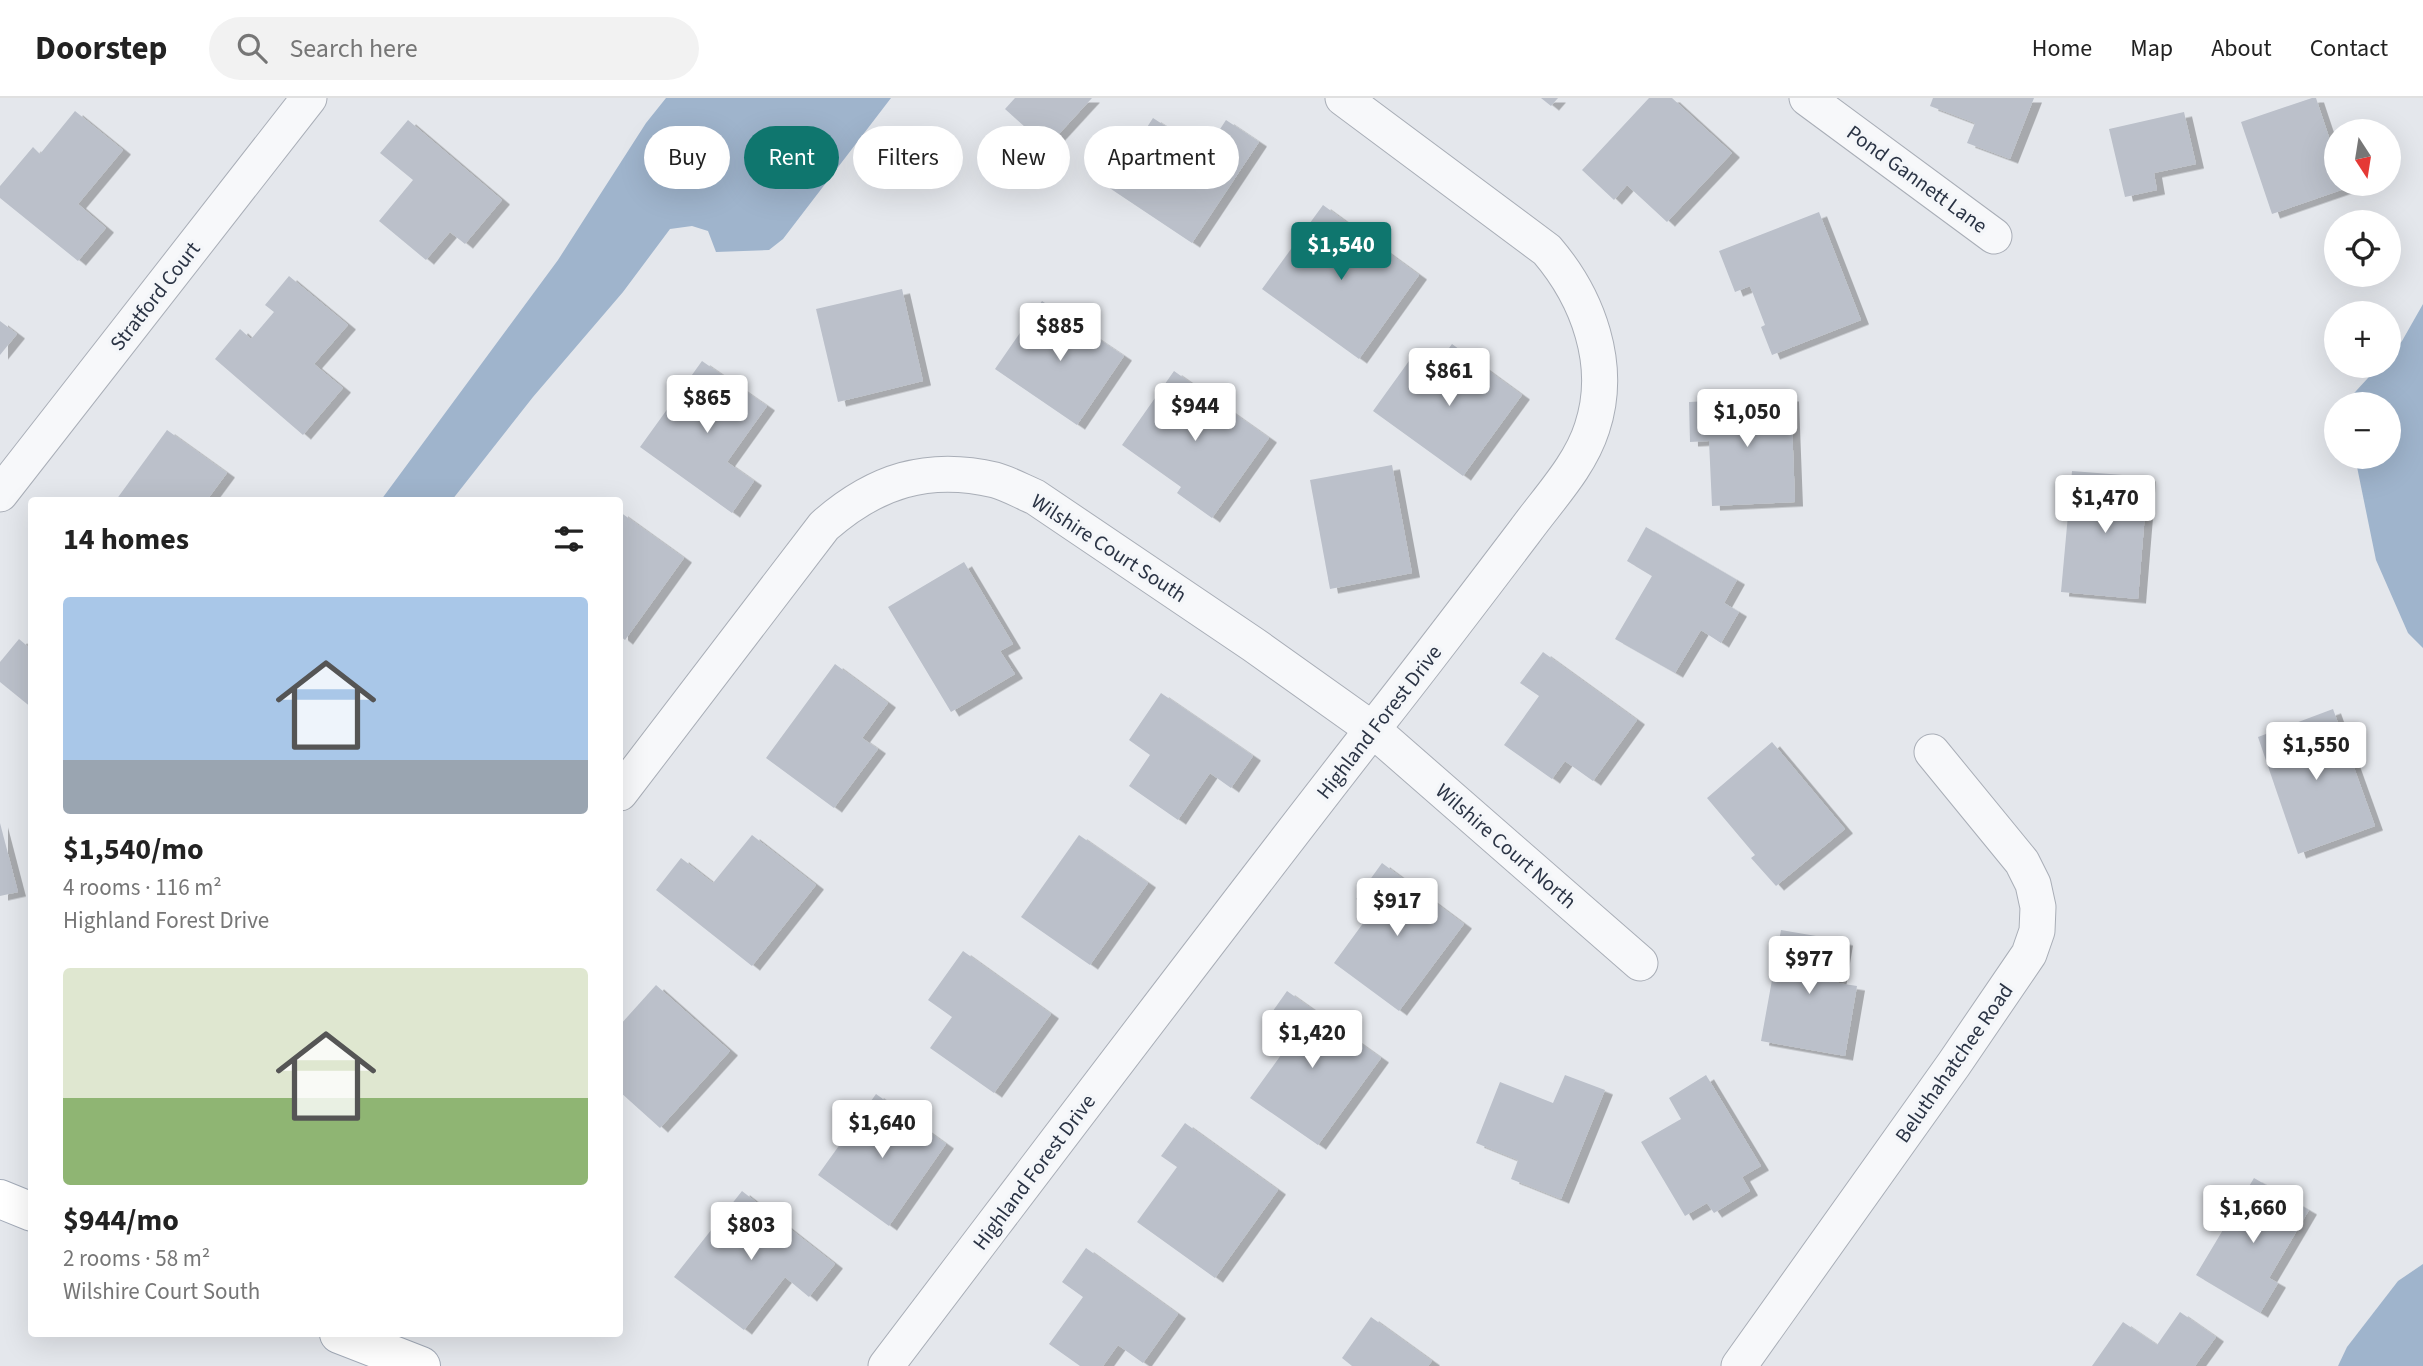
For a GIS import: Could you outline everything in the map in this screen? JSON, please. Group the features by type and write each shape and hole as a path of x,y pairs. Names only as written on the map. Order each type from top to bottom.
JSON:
{"main road":[{"path":"0,1199 28,1210"},
{"path":"347,1337 421,1366"}],"street":[{"name":"Stratford Court","path":"0,494 309,98"},
{"name":"Highland Forest Drive","path":"886,1366 1578,460 1593,427 1600,393 1597,347 1585,307 1564,270 1547,250 1343,98"},
{"name":"Pond Gannett Lane","path":"1807,98 1994,236"},
{"name":"Wilshire Court South","path":"623,789 824,526 844,508 878,488 916,477 957,474 998,481 1035,497 1373,729"},
{"name":"Wilshire Court North","path":"1373,729 1640,963"},
{"name":"Beluthahatchee Road","path":"1739,1366 1954,1064 2029,954 2037,931 2038,907 2034,884 2022,862 1932,752"}],"water":[{"path":"666,98 891,98 870,126 853,126 853,148 839,166 839,126 744,126 744,189 821,189 783,239 769,250 716,252 708,231 692,226 670,229 623,292 533,397 454,497 383,497 558,260 644,126 644,189 730,189 730,126 644,126"},
{"path":"2423,304 2423,648 2408,633 2376,560 2357,469 2401,469 2401,392 2355,392 2368,378 2401,378 2402,341"},
{"path":"2423,1264 2423,1366 2338,1366 2347,1347 2398,1281"}],"building":[{"path":"1015,98 1092,98 1066,126 1024,126 1005,109"},
{"path":"1541,98 1558,98 1551,106"},
{"path":"1649,98 1672,98 1732,153 1667,222 1627,185 1614,200 1582,170"},
{"path":"1933,98 2034,98 2010,159 1967,143 1975,123 1930,106"},
{"path":"2316,98 2324,122 2324,196 2272,214 2241,122"},
{"path":"75,111 123,150 78,204 106,228 78,261 0,198 0,186 33,147 40,154"},
{"path":"2184,112 2196,164 2154,173 2157,190 2125,197 2109,129"},
{"path":"1153,118 1165,126 1148,126"},
{"path":"408,120 502,200 465,244 450,232 426,260 379,221 413,180 380,153"},
{"path":"1226,120 1235,126 1222,126"},
{"path":"1239,129 1259,142 1239,172"},
{"path":"1111,189 1228,189 1192,243"},
{"path":"1323,205 1419,275 1359,359 1262,289"},
{"path":"1819,212 1861,320 1772,355 1761,327 1765,325 1750,286 1735,292 1719,251"},
{"path":"289,276 348,325 314,364 343,388 303,435 215,359 240,329 251,339 274,312 265,305"},
{"path":"902,289 923,381 838,402 816,309"},
{"path":"1042,301 1124,356 1077,425 995,369"},
{"path":"0,321 17,334 0,355"},
{"path":"1452,344 1522,395 1463,476 1373,411 1409,361 1429,375"},
{"path":"702,361 767,406 727,462 754,481 732,513 640,447"},
{"path":"1174,371 1269,438 1212,518 1177,493 1181,487 1122,445"},
{"path":"1791,397 1795,502 1712,506 1709,441 1690,442 1689,402"},
{"path":"167,430 227,473 209,497 118,497"},
{"path":"1392,465 1412,573 1330,589 1310,480"},
{"path":"2072,471 2148,477 2138,599 2061,592"},
{"path":"623,514 684,558 625,640 623,638"},
{"path":"1646,527 1737,580 1724,603 1739,612 1721,643 1701,630 1675,673 1615,639 1652,576 1627,561"},
{"path":"964,562 1013,644 1000,651 1015,674 951,712 888,607"},
{"path":"19,639 28,647 28,705 0,682 0,662"},
{"path":"1543,652 1637,720 1593,781 1565,761 1552,779 1504,745 1539,696 1520,683"},
{"path":"835,664 888,703 862,738 878,749 834,808 766,758"},
{"path":"1161,693 1253,756 1231,788 1210,773 1178,820 1129,786 1150,755 1129,740"},
{"path":"2333,709 2375,826 2298,854 2258,737"},
{"path":"1772,742 1845,829 1776,886 1751,858 1755,855 1707,798"},
{"path":"0,823 18,892 0,896"},
{"path":"752,835 816,885 752,966 656,890 681,858 713,883"},
{"path":"1079,835 1148,883 1090,965 1021,917"},
{"path":"1382,863 1464,924 1399,1011 1334,963 1372,911 1356,899"},
{"path":"1781,930 1845,941 1838,983 1857,986 1845,1056 1761,1041"},
{"path":"963,951 1051,1014 994,1093 930,1048 952,1017 928,1000"},
{"path":"656,985 730,1051 660,1128 623,1095 623,1022"},
{"path":"1287,991 1381,1058 1318,1145 1250,1098 1289,1044 1263,1025"},
{"path":"1565,1075 1605,1090 1561,1199 1511,1179 1518,1160 1476,1143 1500,1082 1553,1103"},
{"path":"1706,1075 1761,1166 1742,1177 1750,1191 1714,1213 1707,1203 1685,1216 1641,1142 1681,1119 1669,1098"},
{"path":"876,1094 946,1144 889,1226 818,1175"},
{"path":"1185,1123 1278,1190 1215,1278 1137,1222 1177,1167 1161,1156"},
{"path":"2254,1178 2309,1210 2269,1278 2278,1283 2260,1313 2196,1275"},
{"path":"742,1191 835,1264 809,1297 785,1277 744,1330 674,1277"},
{"path":"1086,1248 1178,1314 1143,1363 1118,1345 1103,1366 1080,1366 1049,1344 1083,1297 1062,1282"},
{"path":"2180,1312 2216,1337 2195,1366 2092,1366 2123,1322 2157,1345"},
{"path":"1371,1317 1432,1361 1428,1366 1352,1366 1342,1358"}]}
